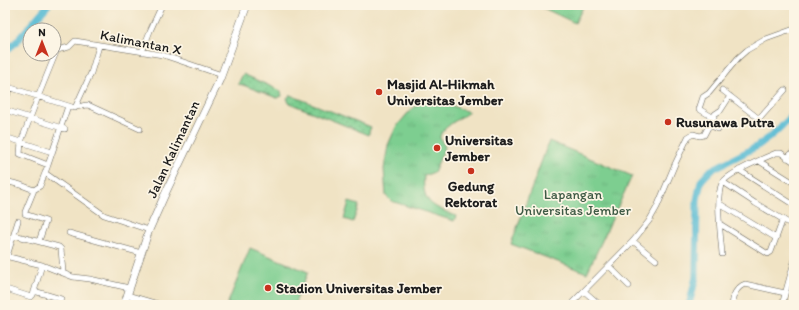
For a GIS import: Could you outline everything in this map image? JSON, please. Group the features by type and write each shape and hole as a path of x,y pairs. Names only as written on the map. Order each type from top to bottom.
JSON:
{"main road":[{"name":"Jalan Kalimantan","path":"124,305 149,230 222,75 246,5"}],"street":[{"path":"142,52 162,5"},
{"path":"714,118 699,109 703,97 709,93 732,64 747,50 766,39 794,29"},
{"name":"Kalimantan X","path":"38,97 57,50 68,47 75,41 174,59 222,75"},
{"path":"75,108 91,73 99,46"},
{"path":"5,102 7,87 75,108 84,105 88,106 140,129"},
{"path":"722,90 758,118 761,117 785,90"},
{"path":"570,305 633,241 657,207 688,137 693,134 703,136 715,114 721,110 730,96"},
{"path":"38,97 21,142 20,154 48,165"},
{"path":"39,241 46,221 25,214 25,212 34,190 40,186 52,152 63,128 68,106"},
{"path":"5,110 63,128"},
{"path":"709,125 718,129"},
{"path":"5,137 52,152"},
{"path":"787,158 794,151"},
{"path":"722,254 720,204 721,187 723,182 727,177 739,170 778,153 794,162"},
{"path":"759,161 794,183"},
{"path":"739,170 794,205"},
{"path":"45,173 104,215 149,230"},
{"path":"5,181 34,190"},
{"path":"723,182 794,225"},
{"path":"720,204 776,238"},
{"path":"720,224 768,254 771,252 783,219"},
{"path":"18,221 6,256 42,265 73,277 90,279 161,305"},
{"path":"69,234 141,253"},
{"path":"14,235 56,246 61,249 62,272"},
{"path":"633,241 656,260"},
{"path":"782,305 794,262"},
{"path":"6,289 31,297 42,265"},
{"path":"609,266 629,286"},
{"path":"733,305 732,300 735,294 743,285 748,284 785,292"},
{"path":"34,291 61,299"},
{"path":"584,291 600,305"}],"green space":[{"path":"537,5 584,5 575,23"},
{"path":"243,74 281,91 282,96 277,98 238,84"},
{"path":"290,95 371,127 369,135 289,103 287,98"},
{"path":"423,100 436,100 469,112 443,131 440,138 445,147 434,172 424,176 425,193 427,199 436,207 456,216 454,221 391,201 386,196 384,169 388,145 396,127 408,113"},
{"name":"Lapangan Universitas Jember","path":"549,141 632,176 587,273 511,244"},
{"path":"349,202 359,205 353,222 344,219"},
{"name":"Stadion Universitas Jember","path":"250,248 308,272 294,305 227,305"}],"waterway":[{"path":"5,52 16,42 48,5"},
{"path":"689,305 696,277 697,200 701,181 711,170 756,147 770,137 788,120 794,112"}],"place":[{"name":"Masjid Al-Hikmah Universitas Jember","path":"379,92"},
{"name":"Rusunawa Putra","path":"668,122"},
{"name":"Universitas Jember","path":"437,148"},
{"name":"Gedung Rektorat","path":"471,171"},
{"name":"Stadion Universitas Jember","path":"268,288"}]}
